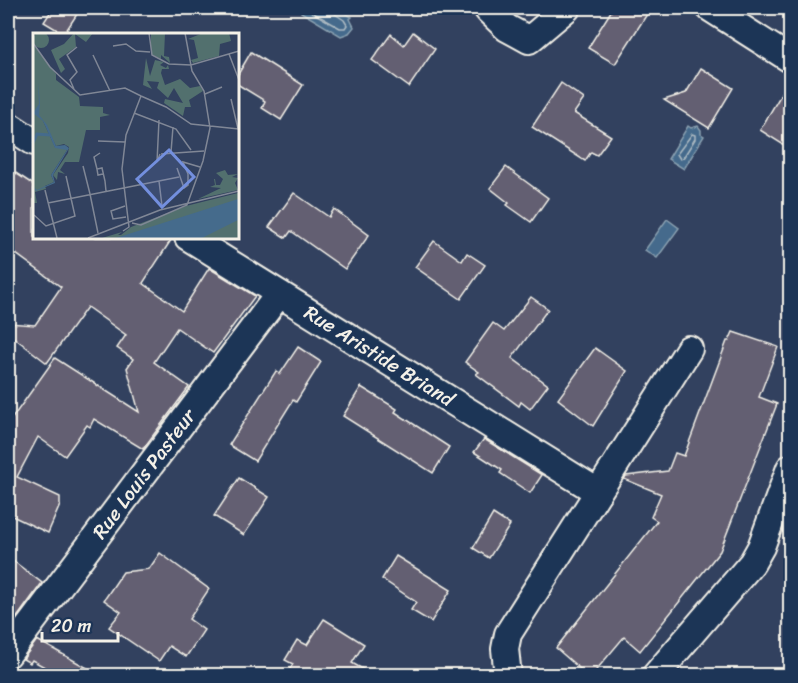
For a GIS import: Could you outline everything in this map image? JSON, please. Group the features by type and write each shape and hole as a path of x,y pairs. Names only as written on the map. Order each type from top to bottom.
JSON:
{"street":[{"path":"490,8 488,10 507,28 530,40 567,8"},
{"path":"710,8 790,59"},
{"path":"8,125 33,141"},
{"name":"Rue Aristide Briand","path":"190,238 598,492"},
{"name":"Rue Louis Pasteur","path":"8,654 279,294"},
{"path":"508,675 505,649 508,634 689,349"},
{"path":"655,675 752,563 761,547 790,468"}],"water":[{"path":"304,8 336,8 352,17 350,19 354,27 349,33 341,36 301,12"},
{"path":"688,126 691,128 698,126 704,136 684,169 668,159"},
{"path":"667,219 679,228 657,258 645,250"}],"building":[{"path":"53,8 81,8 65,33 44,22"},
{"path":"613,8 651,8 615,64 588,48"},
{"path":"413,32 435,49 409,87 372,60 391,34 404,45"},
{"path":"251,52 303,85 281,120 262,108 265,101 238,85 238,74"},
{"path":"701,68 733,88 709,128 664,100 686,93"},
{"path":"790,79 790,149 760,130"},
{"path":"561,83 584,99 574,113 611,136 597,155 591,152 585,161 532,127"},
{"path":"506,167 548,198 531,222 507,205 509,203 490,188"},
{"path":"8,168 33,184 33,238 172,238 143,283 182,311 209,268 255,296 213,353 177,328 154,362 189,387 143,449 94,419 90,427 87,425 65,456 38,437 17,477 60,497 60,505 48,533 8,514 8,424 55,358 139,412 127,368 133,359 117,348 126,335 87,307 47,363 8,333 8,323 35,325 61,287 8,248"},
{"path":"294,193 329,217 334,209 369,235 345,269 291,231 286,238 269,227"},
{"path":"434,241 462,261 467,253 485,265 461,299 415,267"},
{"path":"531,297 548,309 512,358 548,385 530,409 521,402 519,406 476,374 479,372 465,362 493,323 504,331"},
{"path":"733,332 778,347 759,397 777,404 720,551 640,651 624,637 592,675 587,675 556,648 657,521 651,517 661,494 624,479 626,476 668,471 675,453 684,456 727,341"},
{"path":"298,347 321,362 296,402 293,400 255,461 229,445 276,371 280,374"},
{"path":"595,348 627,371 593,426 558,399"},
{"path":"361,387 397,409 395,412 449,447 433,473 343,416"},
{"path":"484,439 542,475 530,493 500,473 502,470 474,452"},
{"path":"239,478 269,497 244,535 214,516"},
{"path":"493,514 510,525 489,558 473,548"},
{"path":"160,553 209,589 189,619 204,630 186,657 169,646 159,661 109,627 121,612 104,600 123,572 149,569"},
{"path":"396,556 451,590 431,622 411,610 416,602 382,579"},
{"path":"8,557 42,583 8,630"},
{"path":"324,619 364,644 352,663 373,675 286,675 293,664 285,660 297,640 307,645"},
{"path":"37,640 100,675 59,675 32,660 30,663 23,659"}]}
